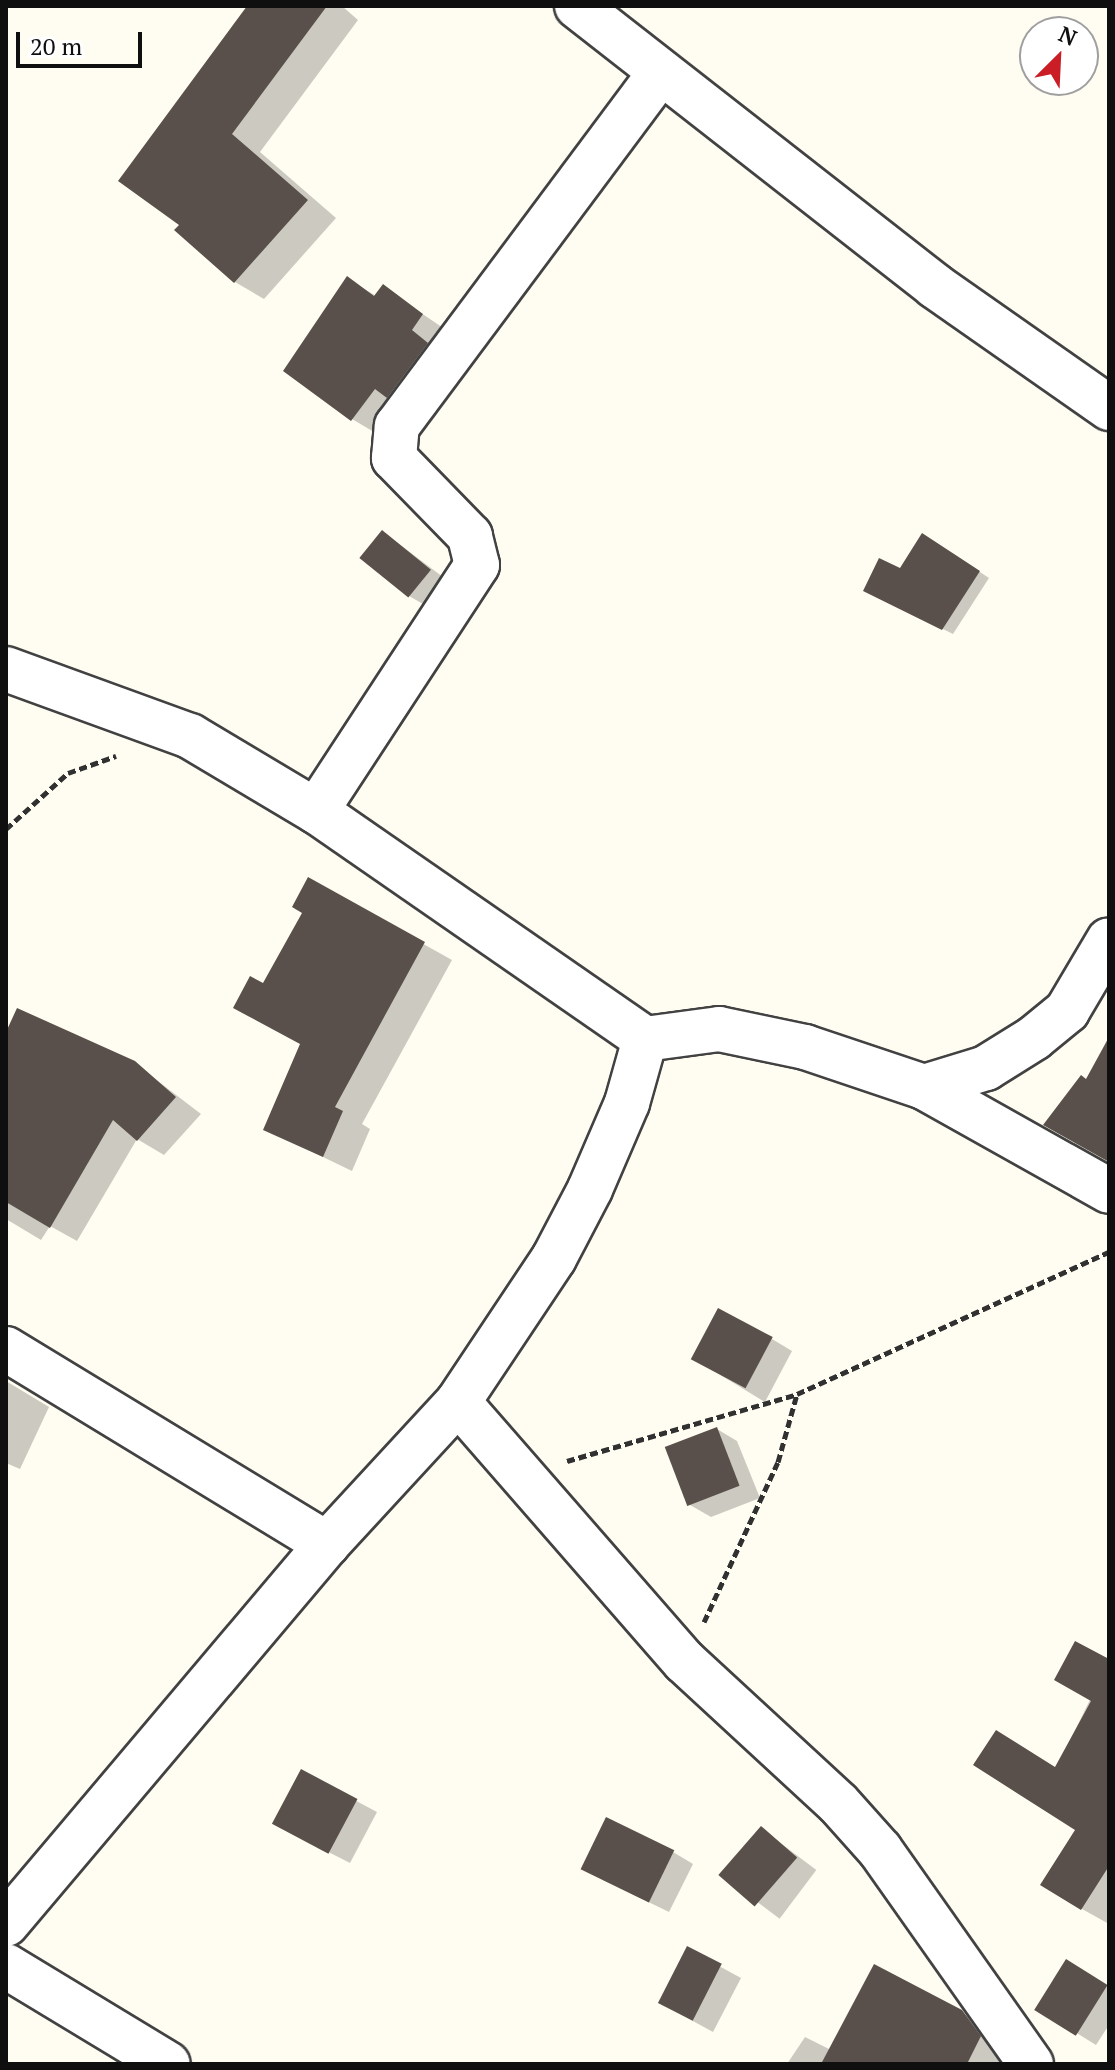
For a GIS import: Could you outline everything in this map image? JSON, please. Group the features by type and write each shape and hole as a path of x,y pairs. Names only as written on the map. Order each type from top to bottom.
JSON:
{"street":[{"path":"577,6 935,286 1109,408"},
{"path":"316,811 477,565 470,536 394,458 397,426 660,73"},
{"path":"6,669 190,736 316,811 645,1039 719,1029 760,1034 924,1087 1109,1191"},
{"path":"924,1087 986,1068 1045,1029 1067,1011 1109,940"},
{"path":"6,1924 327,1544 458,1402 554,1258 590,1189 627,1103 645,1039"},
{"path":"6,1349 327,1544"},
{"path":"458,1402 684,1661 838,1803 880,1850 1031,2064"},
{"path":"6,1966 168,2064"}],"path":[{"path":"6,829 83,764 190,736"},
{"path":"522,1474 797,1394 1109,1252"},
{"path":"684,1661 778,1462 797,1394"}],"building":[{"path":"247,6 327,6 232,134 308,200 234,283 174,230 179,225 118,181"},
{"path":"347,276 374,296 383,284 423,314 412,330 428,343 387,398 375,389 351,421 283,371"},
{"path":"382,530 431,570 408,598 359,558"},
{"path":"922,533 980,571 942,630 863,591 879,558 900,568"},
{"path":"308,877 425,942 335,1107 343,1111 323,1157 263,1130 300,1044 233,1008 250,976 263,983 302,913 292,907"},
{"path":"17,1008 135,1061 176,1097 137,1141 113,1120 50,1228 6,1202 6,1032"},
{"path":"1109,1037 1109,1162 1043,1125 1081,1075 1086,1079"},
{"path":"718,1308 773,1337 746,1388 691,1359"},
{"path":"717,1427 740,1486 687,1506 665,1447"},
{"path":"1075,1641 1109,1659 1109,1866 1081,1910 1040,1885 1075,1830 973,1765 996,1730 1055,1767 1091,1701 1054,1680"},
{"path":"301,1769 358,1799 328,1854 272,1824"},
{"path":"606,1817 674,1850 649,1902 581,1869"},
{"path":"761,1826 797,1857 755,1907 718,1875"},
{"path":"687,1946 722,1964 693,2021 658,2003"},
{"path":"1066,1959 1108,1985 1076,2036 1034,2010"},
{"path":"874,1964 962,2010 981,2036 967,2064 821,2064"}]}
